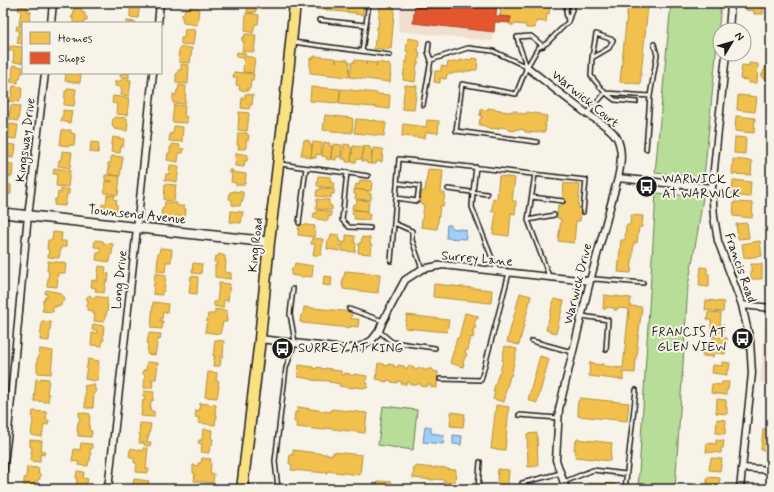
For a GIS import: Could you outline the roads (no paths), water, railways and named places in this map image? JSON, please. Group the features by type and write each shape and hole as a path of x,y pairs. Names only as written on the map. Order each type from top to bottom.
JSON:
{"main road":[{"name":"King Road","path":"242,489 260,339 269,242 296,3"}],"street":[{"path":"51,22 53,3"},
{"path":"158,22 160,3"},
{"path":"730,22 731,3"},
{"name":"Francis Road","path":"725,62 712,188 714,217 718,241 742,305 750,341 752,373 740,489"},
{"name":"Warwick Court","path":"527,67 587,114 608,128 616,137 620,151 621,163 618,178"},
{"name":"Kingsway Drive","path":"3,472 5,431 45,74"},
{"name":"Long Drive","path":"108,489 153,74"},
{"path":"618,178 712,188"},
{"name":"Warwick Drive","path":"566,489 556,460 559,409 581,316 618,178"},
{"name":"Townsend Avenue","path":"3,213 269,242"},
{"name":"Surrey Lane","path":"380,331 383,321 405,280 422,269 443,265 590,281"},
{"path":"742,305 771,308"},
{"path":"260,339 345,348 362,346 372,340 380,331"},
{"path":"742,468 771,470"}],"lane":[{"path":"362,51 369,3"},
{"path":"567,3 566,12 568,22"},
{"path":"537,142 456,131 462,84 516,94 527,67 538,48 547,43 568,22 574,3"},
{"path":"319,20 365,26"},
{"path":"592,58 609,48 613,40 596,34 592,58 590,76 605,93 615,100 636,102"},
{"path":"527,67 517,37 531,36 543,46"},
{"path":"292,42 390,55"},
{"path":"423,105 431,60 428,52 429,43"},
{"path":"646,149 650,96 657,55 654,44"},
{"path":"431,60 468,48 493,51 527,67"},
{"path":"605,93 650,96"},
{"path":"587,114 605,93"},
{"path":"391,261 399,158 586,180 583,212"},
{"path":"278,164 368,176"},
{"path":"476,167 472,192 472,207 497,271"},
{"path":"299,223 306,168"},
{"path":"347,172 342,220 349,226 370,228"},
{"path":"535,174 528,220 549,277"},
{"path":"396,198 417,201 419,186 398,183"},
{"path":"448,190 486,194"},
{"path":"532,197 563,201"},
{"path":"578,202 584,203"},
{"path":"528,220 554,215"},
{"path":"394,223 412,231 412,240 422,269"},
{"path":"440,379 480,380 509,273"},
{"path":"590,281 595,279 643,283"},
{"path":"278,489 275,461 286,368 295,342 290,314 292,289"},
{"path":"348,309 383,321"},
{"path":"581,316 608,320 606,350"},
{"path":"380,331 392,342 435,348"},
{"path":"532,341 572,352"},
{"path":"625,489 636,390"},
{"path":"519,415 558,418"},
{"path":"478,489 480,462"},
{"path":"564,482 593,470 626,474"},
{"path":"522,483 561,473"}],"water":[{"path":"447,225 451,225 451,228 466,230 466,239 446,238"},
{"path":"425,426 431,427 431,433 444,435 443,444 423,442"},
{"path":"453,435 462,436 461,445 453,444"}],"place":[{"name":"WARWICK AT WARWICK","path":"646,186"},
{"name":"FRANCIS AT GLEN VIEW","path":"742,339"},
{"name":"SURREY AT KING","path":"283,348"}]}
